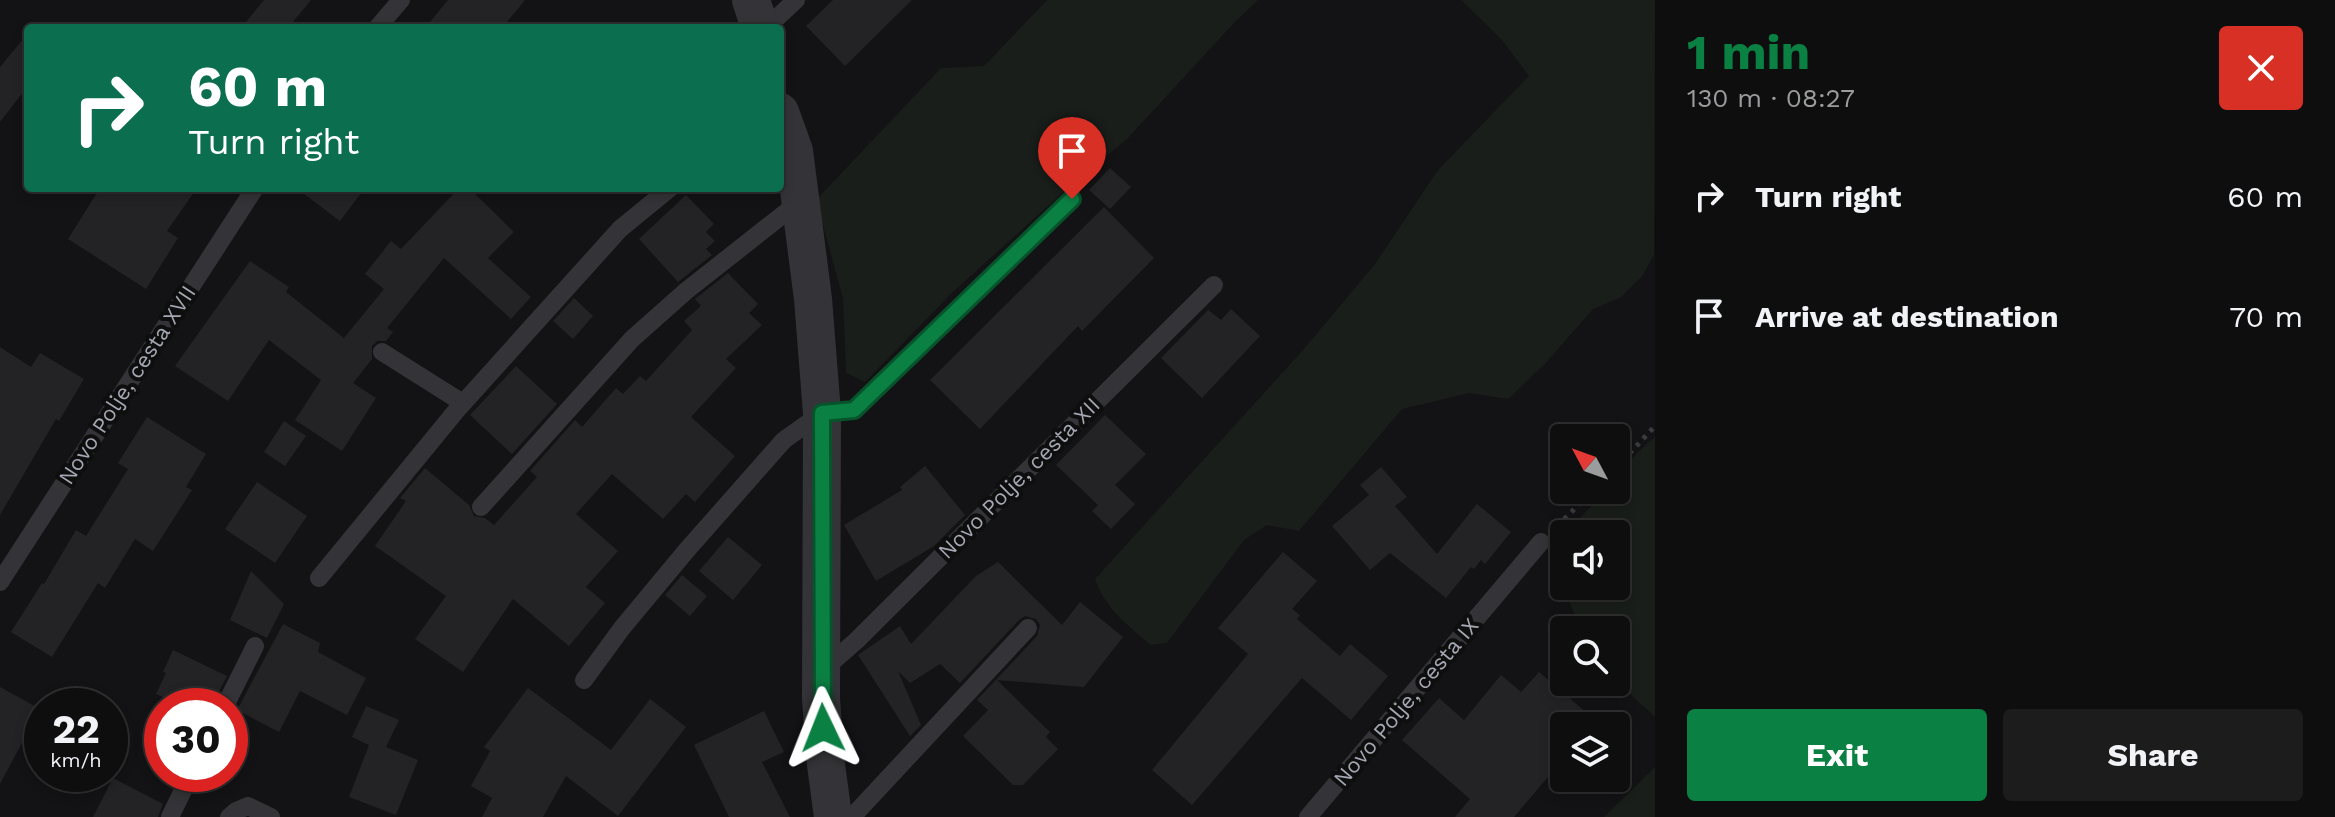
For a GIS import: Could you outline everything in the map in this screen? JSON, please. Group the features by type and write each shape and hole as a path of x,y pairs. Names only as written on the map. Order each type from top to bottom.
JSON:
{"street":[{"path":"751,0 761,24"},
{"path":"784,123 794,151 813,299 822,413 822,670 825,757 833,817"}],"lane":[{"path":"380,24 401,0"},
{"path":"768,24 796,0"},
{"name":"Novo Polje, cesta XVII","path":"0,582 252,192"},
{"path":"319,578 463,403 620,229 665,192"},
{"path":"584,680 631,617 784,440 822,413 854,410 1072,199"},
{"path":"481,507 632,339 686,291 799,202"},
{"name":"Novo Polje, cesta XII","path":"822,670 864,633 1214,285"},
{"path":"382,352 463,403"},
{"name":"Novo Polje, cesta IX","path":"1308,817 1541,542"},
{"path":"852,817 1028,628"},
{"path":"234,688 255,646"},
{"path":"170,817 182,792"},
{"path":"229,817 248,806 271,817"}],"path":[{"path":"1630,453 1655,426"},
{"path":"1541,542 1580,504"}],"shaded area":[{"path":"1047,0 1258,0 1128,138 954,291 865,382 846,373 843,298 816,200 941,68 984,66"},
{"path":"1461,0 1655,0 1654,255 1643,275 1621,297 1593,309 1545,364 1508,399 1469,393 1402,409 1299,531 1267,525 1244,540 1167,643 1151,645 1126,624 1104,599 1095,579 1303,350 1375,264 1438,170 1529,76 1502,40"},
{"path":"1655,437 1655,717 1630,694 1630,616 1575,616 1568,600 1630,600 1630,520 1578,520 1593,504 1630,504 1630,462"},
{"path":"1655,767 1655,817 1604,817 1630,792"}],"building":[{"path":"264,0 311,0 291,24 244,24"},
{"path":"448,0 525,0 505,24 428,24"},
{"path":"833,0 912,0 845,66 806,26"},
{"path":"24,38 24,91 0,122 0,67"},
{"path":"1110,168 1131,187 1110,209 1089,190"},
{"path":"97,192 194,192 167,231 178,238 146,289 68,239"},
{"path":"301,192 362,192 340,221"},
{"path":"455,192 473,192 514,232 488,258 531,297 511,319 444,258 387,328 393,332 386,341 377,341 372,346 372,359 353,383 376,398 342,451 295,420 321,380 269,340 228,401 175,366 250,261 289,287 286,292 344,338 384,289 365,274 391,241 401,249"},
{"path":"686,195 714,224 706,232 715,241 706,249 712,255 678,282 639,239"},
{"path":"1104,207 1154,258 1082,331 1078,326 980,429 930,380"},
{"path":"728,273 758,304 749,313 762,325 726,359 736,368 691,417 735,456 695,502 686,494 663,519 612,474 576,514 618,551 586,587 605,603 569,646 513,599 463,672 415,639 446,596 375,546 406,501 400,498 425,468 469,505 474,516 485,518 494,525 537,477 530,471 575,420 582,427 616,388 623,394 640,376 646,381 692,330 684,321 701,306 695,299"},
{"path":"574,298 593,316 573,339 553,321"},
{"path":"1231,309 1260,336 1202,398 1161,358 1208,310 1221,320"},
{"path":"0,347 31,367 40,353 84,379 59,421 56,419 0,515"},
{"path":"516,366 557,404 512,454 470,415"},
{"path":"1105,415 1146,454 1115,485 1135,504 1111,529 1092,511 1098,505 1056,465"},
{"path":"147,417 206,454 186,487 192,490 153,551 135,539 105,588 98,583 52,657 11,632 76,530 86,536 128,469 118,463"},
{"path":"284,421 306,436 285,466 264,452"},
{"path":"925,466 965,515 934,546 876,581 844,525 902,490 900,487"},
{"path":"1381,467 1407,497 1395,506 1437,554 1477,504 1511,532 1485,564 1481,560 1474,569 1471,567 1446,598 1390,553 1370,570 1332,526 1369,495 1360,485"},
{"path":"257,482 307,516 275,563 225,529"},
{"path":"728,537 762,565 733,600 699,571"},
{"path":"1283,552 1317,581 1292,609 1300,615 1297,619 1340,656 1350,644 1388,676 1351,720 1302,678 1192,805 1152,770 1248,654 1218,628"},
{"path":"998,562 1062,625 1080,602 1123,637 1084,687 997,680 1050,732 1046,737 1058,749 1023,785 1013,785 963,736 988,710 977,700 1037,636 1040,625 1036,619 1025,616 1019,620 960,683 940,664 910,683 898,671 921,725 910,736 858,655 900,626 911,644 976,576"},
{"path":"251,571 284,604 267,638 230,620"},
{"path":"682,575 707,596 690,616 665,595"},
{"path":"283,624 320,643 318,652 366,678 347,715 300,691 279,732 248,716 248,689"},
{"path":"173,650 227,676 221,688 159,688 166,673 163,672"},
{"path":"1539,672 1550,681 1550,696 1567,696 1586,712 1550,712 1550,775 1514,817 1455,817 1470,799 1402,740 1439,698 1464,720 1501,675 1521,692"},
{"path":"0,687 24,700 24,739 0,784"},
{"path":"528,688 611,750 650,699 686,727 618,816 566,776 543,817 482,817 492,798 471,786 490,751 484,747"},
{"path":"366,706 399,720 386,747 418,760 396,815 349,797 369,745 352,737"},
{"path":"764,711 784,752 762,762 790,817 729,817 694,745"},
{"path":"128,786 163,804 158,817 93,817 106,792 128,792"}],"route":[{"path":"823,728 822,413 854,410 1072,199"}]}
